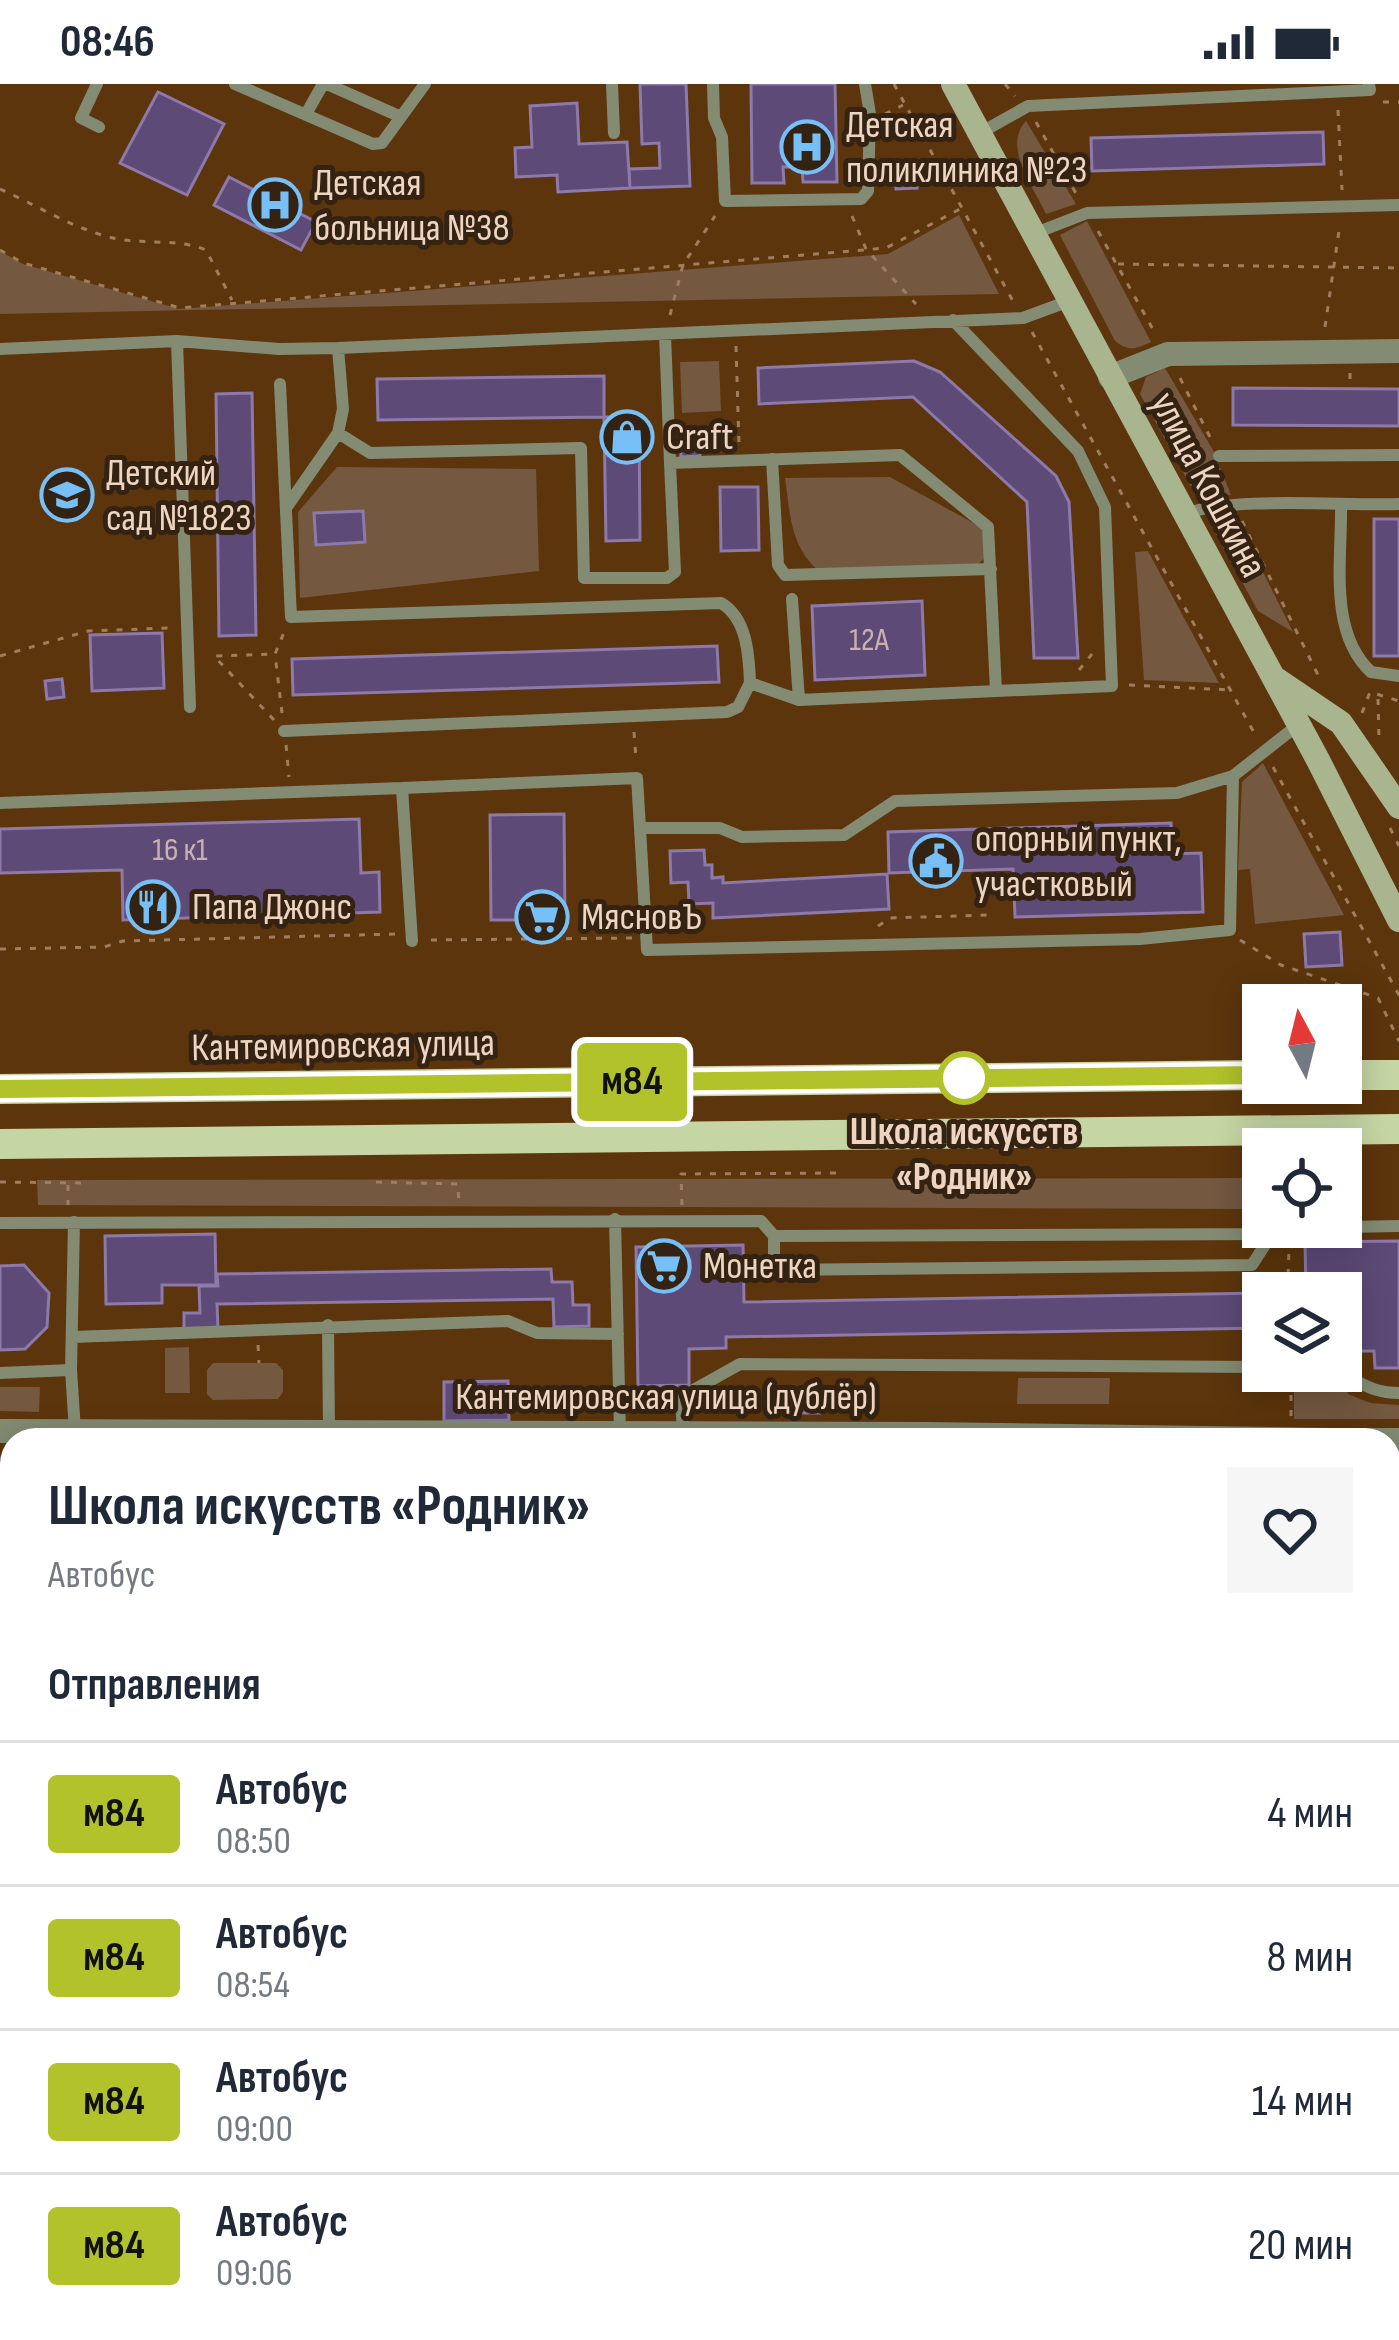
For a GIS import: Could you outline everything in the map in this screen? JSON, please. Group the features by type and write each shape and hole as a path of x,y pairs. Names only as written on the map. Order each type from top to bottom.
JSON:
{"main road":[{"name":"улица Кошкина","path":"953,84 1399,920"},
{"path":"1269,674 1341,723 1399,807"},
{"name":"Кантемировская улица","path":"0,1089 1242,1075"},
{"path":"1362,1075 1399,1076"},
{"path":"0,1144 1399,1129"}],"street":[{"path":"1110,377 1168,354 1399,351"}],"lane":[{"path":"97,84 81,118 99,127"},
{"path":"235,84 373,144 382,143 424,84"},
{"path":"306,114 325,84 399,116"},
{"path":"612,84 614,133"},
{"path":"713,84 725,201 861,199 868,191 870,114 865,84"},
{"path":"980,133 1028,106 1370,90 1370,84"},
{"path":"1032,235 1087,213 1399,206"},
{"path":"0,349 177,341 279,349 735,332 1023,318 1069,302"},
{"path":"750,683 799,700 1115,684 1105,507 1078,451 953,320"},
{"path":"338,434 370,453 581,448 584,578 668,578 675,572 665,334"},
{"path":"177,341 190,707"},
{"path":"286,508 338,434 343,409 338,347"},
{"path":"280,384 291,617 721,603 738,619 749,658 750,683 737,707 728,712 284,731"},
{"path":"670,464 900,455 986,523 996,691"},
{"path":"1220,457 1399,455"},
{"path":"772,458 778,565 785,575 991,569"},
{"path":"1184,515 1202,508 1238,506 1399,504"},
{"path":"1341,506 1347,640 1371,672 1399,676"},
{"path":"792,599 799,700"},
{"path":"640,828 720,828 742,837 844,835 896,801 1177,793 1233,776 1298,725"},
{"path":"0,803 637,778 647,950 1140,939 1231,930 1233,776"},
{"path":"402,788 411,937"},
{"path":"615,1219 620,1428"},
{"path":"0,1223 761,1221 773,1236 774,1270 1252,1264 1263,1248"},
{"path":"71,1222 75,1428"},
{"path":"1362,1227 1399,1226"},
{"path":"773,1236 1242,1234"},
{"path":"73,1337 508,1321 537,1333 618,1334"},
{"path":"328,1325 329,1428"},
{"path":"683,1428 681,1397 740,1364 1242,1366"},
{"path":"0,1373 71,1370"},
{"path":"1362,1385 1373,1393 1399,1393"}],"path":[{"path":"894,84 1399,995"},
{"path":"1005,84 1028,106 1087,213"},
{"path":"0,189 104,236 206,250 234,303"},
{"path":"845,199 866,249 931,321"},
{"path":"665,334 683,265 725,201"},
{"path":"0,250 23,262 180,308 886,248 962,208"},
{"path":"1116,264 1399,268"},
{"path":"735,332 740,460"},
{"path":"291,617 275,654 291,789"},
{"path":"0,656 88,631 189,627"},
{"path":"1076,674 1112,631"},
{"path":"275,654 214,656 284,731"},
{"path":"1115,684 1232,690"},
{"path":"1360,717 1370,692 1399,701"},
{"path":"1363,709 1382,698"},
{"path":"1379,752 1382,698"},
{"path":"633,716 637,778"},
{"path":"853,945 890,918 989,915"},
{"path":"1231,930 1281,965 1378,998 1399,1040"},
{"path":"0,950 104,947 123,940 646,938"},
{"path":"682,1221 681,1174 840,1173"},
{"path":"0,1182 89,1183"},
{"path":"376,1182 458,1184 459,1220"},
{"path":"68,1183 71,1222"},
{"path":"1287,1428 1292,1392"}],"shaded area":[{"path":"1026,121 1076,204 1046,214 1018,154 1019,131"},
{"path":"959,215 999,294 0,314 0,251 23,264 179,309 888,254"},
{"path":"1087,221 1151,342 1133,348 1115,341 1060,235"},
{"path":"719,361 721,411 682,413 680,362"},
{"path":"1165,368 1214,452 1231,495 1194,492 1140,394 1146,377"},
{"path":"337,467 536,469 539,571 300,598 298,512"},
{"path":"890,477 986,530 985,558 977,565 818,570 797,539 785,478"},
{"path":"1221,511 1233,512 1293,632 1258,611 1212,527"},
{"path":"1148,551 1219,683 1144,680 1135,552"},
{"path":"1263,763 1344,915 1255,924 1250,869 1238,870 1242,782"},
{"path":"1242,1178 1242,1209 38,1205 37,1180"},
{"path":"189,1347 190,1393 165,1393 165,1348"},
{"path":"213,1363 276,1363 283,1370 283,1392 278,1399 213,1400 207,1394 207,1370"},
{"path":"1018,1378 1110,1378 1109,1404 1017,1404"},
{"path":"0,1387 40,1387 39,1412 0,1411"},
{"path":"1294,1392 1348,1392 1370,1403 1399,1405 1399,1419 1294,1419"}],"building":[{"path":"640,84 686,84 690,186 630,188 629,169 660,168 659,143 642,144"},
{"name":"Детская поликлиника №23","path":"751,84 835,84 837,182 803,182 802,167 783,167 784,183 752,183"},
{"path":"158,92 224,124 187,195 120,163"},
{"path":"577,103 579,144 627,142 630,188 558,192 557,175 516,177 515,148 532,147 530,106"},
{"path":"1323,132 1324,164 1092,171 1091,138"},
{"path":"916,168 917,188 896,189 895,169"},
{"path":"229,177 316,222 301,250 214,205"},
{"path":"914,361 940,372 1056,476 1069,502 1078,658 1034,658 1027,502 913,397 759,404 758,368"},
{"path":"604,376 604,417 378,420 377,379"},
{"path":"1233,388 1399,389 1399,426 1233,425"},
{"path":"252,393 256,635 219,636 216,394"},
{"path":"604,417 639,417 640,540 606,541"},
{"path":"680,435 698,435 700,456 681,457"},
{"path":"720,487 758,487 759,550 721,551"},
{"path":"363,511 365,542 316,545 314,513"},
{"path":"1374,519 1399,519 1399,656 1374,656"},
{"path":"922,601 925,675 815,680 812,606"},
{"path":"162,633 164,688 92,691 90,635"},
{"path":"717,646 719,682 293,695 292,659"},
{"path":"62,679 64,697 47,699 45,681"},
{"path":"564,814 565,920 491,920 490,815"},
{"path":"359,819 361,873 379,872 380,912 123,920 122,870 0,873 0,829"},
{"path":"1171,823 1172,854 1201,853 1203,912 1015,917 1013,869 889,873 888,832"},
{"path":"704,850 712,878 723,877 723,883 887,874 889,909 713,918 713,903 689,904 688,882 671,883 670,851"},
{"path":"1340,932 1342,965 1306,967 1304,934"},
{"path":"215,1234 216,1285 162,1285 162,1303 106,1304 105,1236"},
{"path":"1362,1241 1399,1241 1399,1368 1375,1368 1374,1351 1362,1351 1362,1272 1306,1272 1305,1248 1362,1248"},
{"path":"743,1245 744,1302 1242,1293 1242,1328 726,1337 726,1348 689,1349 689,1385 638,1386 636,1247"},
{"path":"24,1265 49,1293 47,1327 25,1349 0,1350 0,1266"},
{"path":"551,1269 552,1282 572,1282 573,1305 589,1305 589,1326 554,1327 553,1299 217,1304 218,1329 184,1329 184,1313 200,1313 199,1286 218,1286 217,1274"},
{"path":"508,1381 509,1420 444,1421 444,1382"},
{"path":"774,1389 820,1390 820,1413 774,1413"}],"bus line":[{"name":"м84","path":"0,1089 1242,1075"}],"place":[{"name":"Детская поликлиника №23","path":"807,147"},
{"name":"Детская больница №38","path":"275,205"},
{"name":"Craft","path":"627,437"},
{"name":"Детский сад №1823","path":"67,495"},
{"name":"опорный пункт, участковый","path":"936,861"},
{"name":"Папа Джонс","path":"153,907"},
{"name":"МясновЪ","path":"542,917"},
{"name":"Школа искусств «Родник»","path":"964,1078"},
{"name":"Монетка","path":"664,1266"}]}
